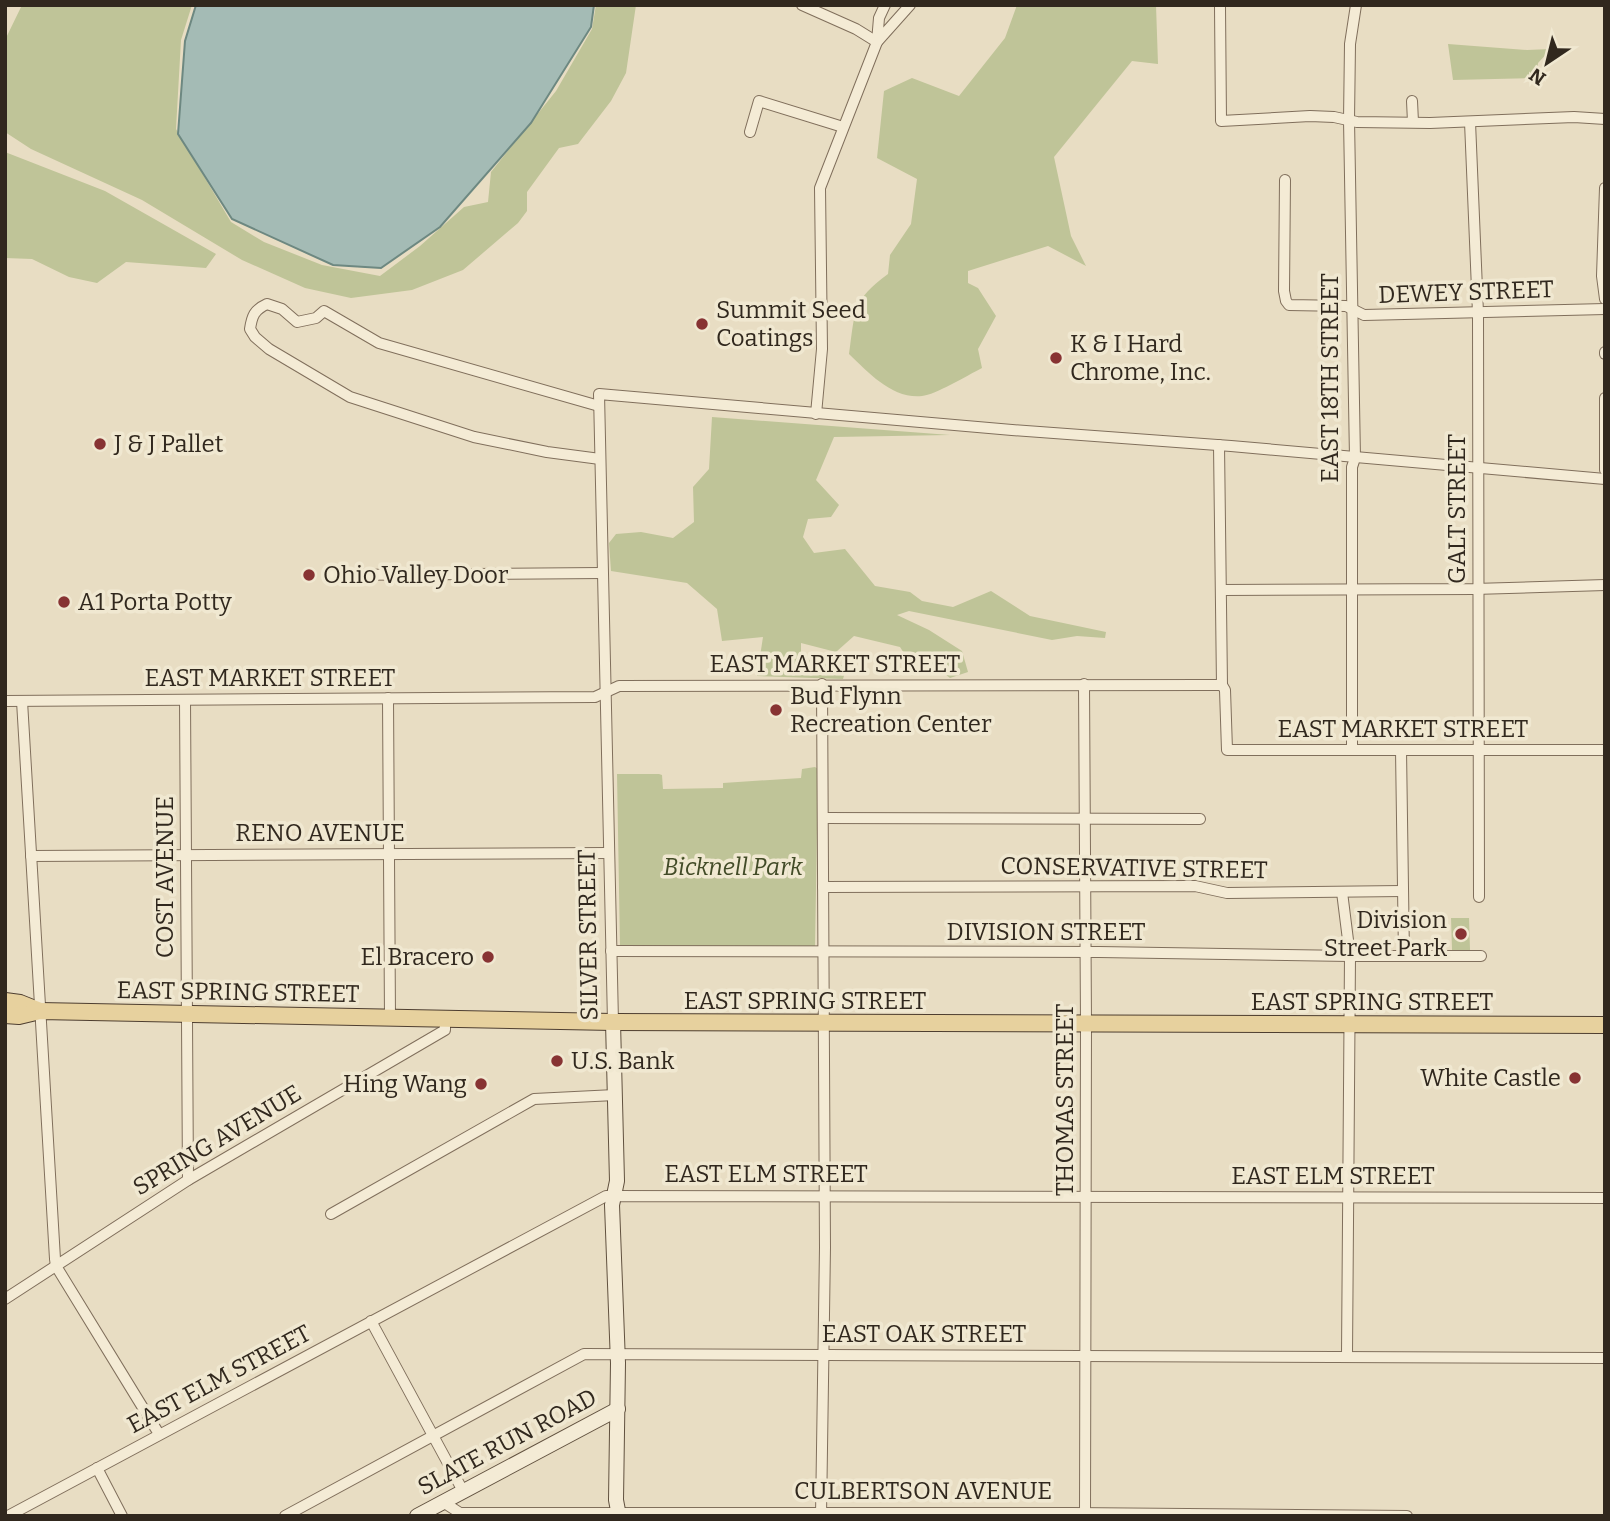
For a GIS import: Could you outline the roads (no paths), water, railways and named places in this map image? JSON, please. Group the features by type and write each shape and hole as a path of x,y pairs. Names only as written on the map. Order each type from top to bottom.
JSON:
{"main road":[{"path":"5,1002 20,1003 40,1011"},
{"name":"EAST SPRING STREET","path":"5,1015 19,1016 40,1011 823,1024 1605,1025"},
{"name":"SILVER STREET","path":"613,1022 617,1181 612,1205 619,1514"},
{"name":"SLATE RUN ROAD","path":"417,1516 436,1509 463,1491 618,1409"}],"street":[{"path":"802,5 856,29 877,42"},
{"path":"816,414 822,349 820,188 877,42 879,18 885,5"},
{"path":"877,42 910,5"},
{"name":"EAST 18TH STREET","path":"1352,750 1352,467 1355,458 1349,120 1350,44 1356,5"},
{"path":"1220,7 1222,121 1310,116 1413,122 1605,119"},
{"path":"750,132 759,100 843,127"},
{"path":"1412,101 1413,122"},
{"name":"GALT STREET","path":"1470,122 1478,313 1479,897"},
{"name":"DEWEY STREET","path":"1285,180 1286,300 1293,306 1346,306 1364,316 1605,309"},
{"path":"1605,188 1602,276 1605,299"},
{"path":"600,459 547,452 474,437 350,397 269,349 250,329 252,316 267,304 282,309 297,321 316,318 324,311 379,343 599,400 1219,445 1605,479"},
{"path":"1605,398 1605,470"},
{"name":"SILVER STREET","path":"599,400 613,1022"},
{"path":"1219,445 1223,590 1222,685"},
{"path":"333,575 603,573"},
{"path":"1223,590 1478,589 1605,585"},
{"path":"821,1514 825,1354 822,684"},
{"name":"THOMAS STREET","path":"1084,684 1085,1514"},
{"name":"EAST MARKET STREET","path":"5,701 595,697 619,686 1222,685 1226,699 1227,750 1605,750"},
{"path":"388,698 390,1018"},
{"name":"COST AVENUE","path":"185,700 188,1180"},
{"path":"22,701 56,1266 159,1434"},
{"path":"1401,750 1404,956"},
{"path":"823,818 1200,819"},
{"name":"RENO AVENUE","path":"31,856 610,853"},
{"name":"CONSERVATIVE STREET","path":"823,887 1195,886 1234,893 1402,891"},
{"path":"1342,892 1350,956 1347,1356"},
{"name":"DIVISION STREET","path":"611,951 1481,956"},
{"name":"SPRING AVENUE","path":"5,1299 188,1180 445,1030 446,1019"},
{"path":"331,1214 534,1099 615,1095"},
{"name":"EAST ELM STREET","path":"8,1516 614,1194 1605,1198"},
{"path":"371,1321 463,1491"},
{"name":"EAST OAK STREET","path":"285,1516 584,1353 1605,1358"},
{"path":"97,1468 121,1516"},
{"name":"CULBERTSON AVENUE","path":"436,1509 460,1513 1407,1516"}],"water":[{"path":"196,5 594,5 591,27 531,123 440,227 381,268 333,265 232,219 178,134 185,41"}],"place":[{"name":"Summit Seed Coatings","path":"702,324"},
{"name":"K & I Hard Chrome, Inc.","path":"1056,358"},
{"name":"J & J Pallet","path":"100,444"},
{"name":"Ohio Valley Door","path":"309,575"},
{"name":"A1 Porta Potty","path":"64,602"},
{"name":"Bud Flynn Recreation Center","path":"776,710"},
{"name":"Division Street Park","path":"1461,934"},
{"name":"El Bracero","path":"488,957"},
{"name":"U.S. Bank","path":"557,1061"},
{"name":"White Castle","path":"1575,1078"},
{"name":"Hing Wang","path":"481,1084"}],"park label":[{"name":"Bicknell Park","path":"733,867"}]}
